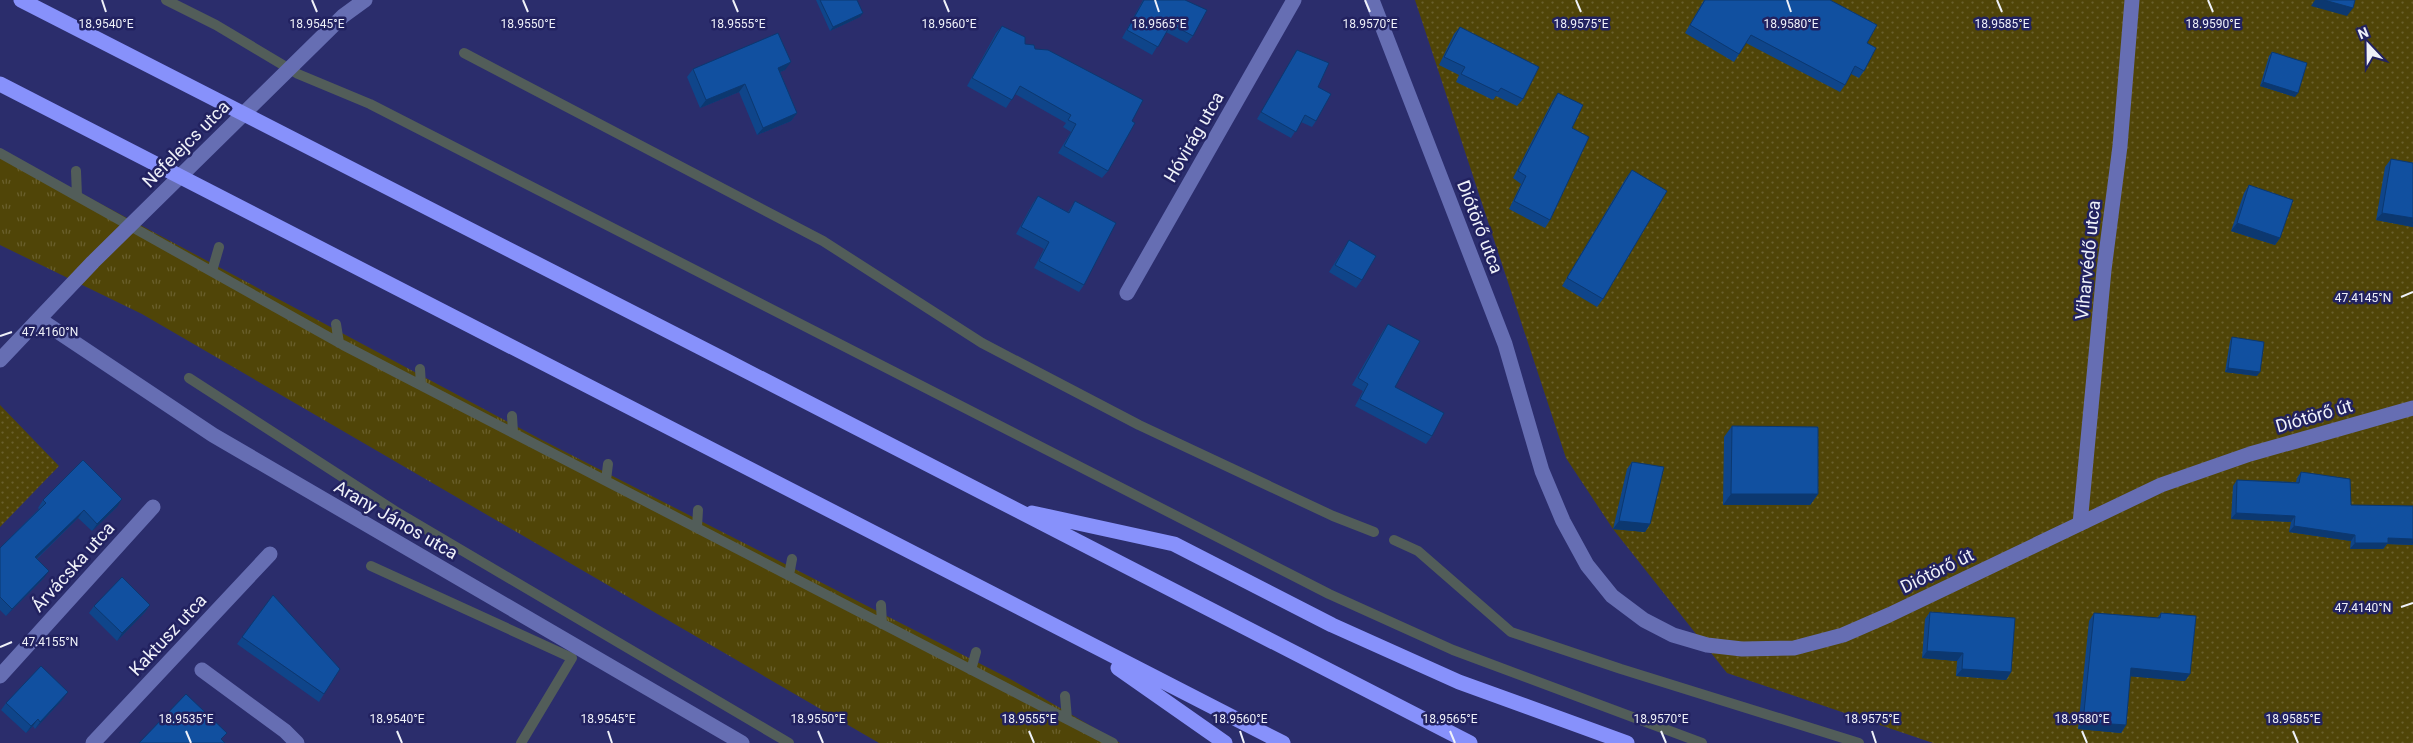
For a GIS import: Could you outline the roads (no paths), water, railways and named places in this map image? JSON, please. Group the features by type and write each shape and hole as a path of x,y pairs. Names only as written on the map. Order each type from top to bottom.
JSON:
{"highway":[{"path":"21,0 311,146 1010,508 1470,743"},
{"path":"0,84 1283,743"},
{"path":"1010,508 1174,544 1332,625 1459,682 1627,743"},
{"path":"1062,628 1225,743"}],"street":[{"name":"Nefelejcs utca","path":"0,360 97,259 344,16 365,0"},
{"name":"Hóvirág utca","path":"1127,293 1294,0"},
{"name":"Diótörő utca","path":"1372,0 1505,344 1542,471"},
{"name":"Viharvédő utca","path":"2080,524 2105,261 2120,146 2132,0"},
{"name":"Arany János utca","path":"39,319 213,435 742,743"},
{"name":"Diótörő út","path":"1542,471 1562,521 1583,558 1612,596 1644,620 1673,635 1707,646 1742,649 1794,648 1843,634 1890,615 2161,485 2223,463 2413,408"},
{"name":"Árvácska utca","path":"0,676 153,507"},
{"name":"Kaktusz utca","path":"94,743 270,554"},
{"path":"202,670 285,731 297,743"}],"waterway":[{"path":"166,0 216,25 298,74 370,104 1329,594 1453,650 1702,743"},
{"path":"464,53 823,241 982,343 1139,425 1333,516 1374,532"},
{"path":"0,153 343,345 1113,743"},
{"path":"76,171 77,196"},
{"path":"212,271 219,247"},
{"path":"336,324 339,343"},
{"path":"420,369 421,385"},
{"path":"189,378 395,511 789,743"},
{"path":"512,416 513,432"},
{"path":"606,480 608,464"},
{"path":"697,527 698,510"},
{"path":"1394,540 1418,551 1511,632 1621,669 1859,743"},
{"path":"789,575 792,559"},
{"path":"371,566 572,658 521,743"},
{"path":"881,605 882,624"},
{"path":"971,670 976,652"},
{"path":"1065,696 1067,719"}]}
